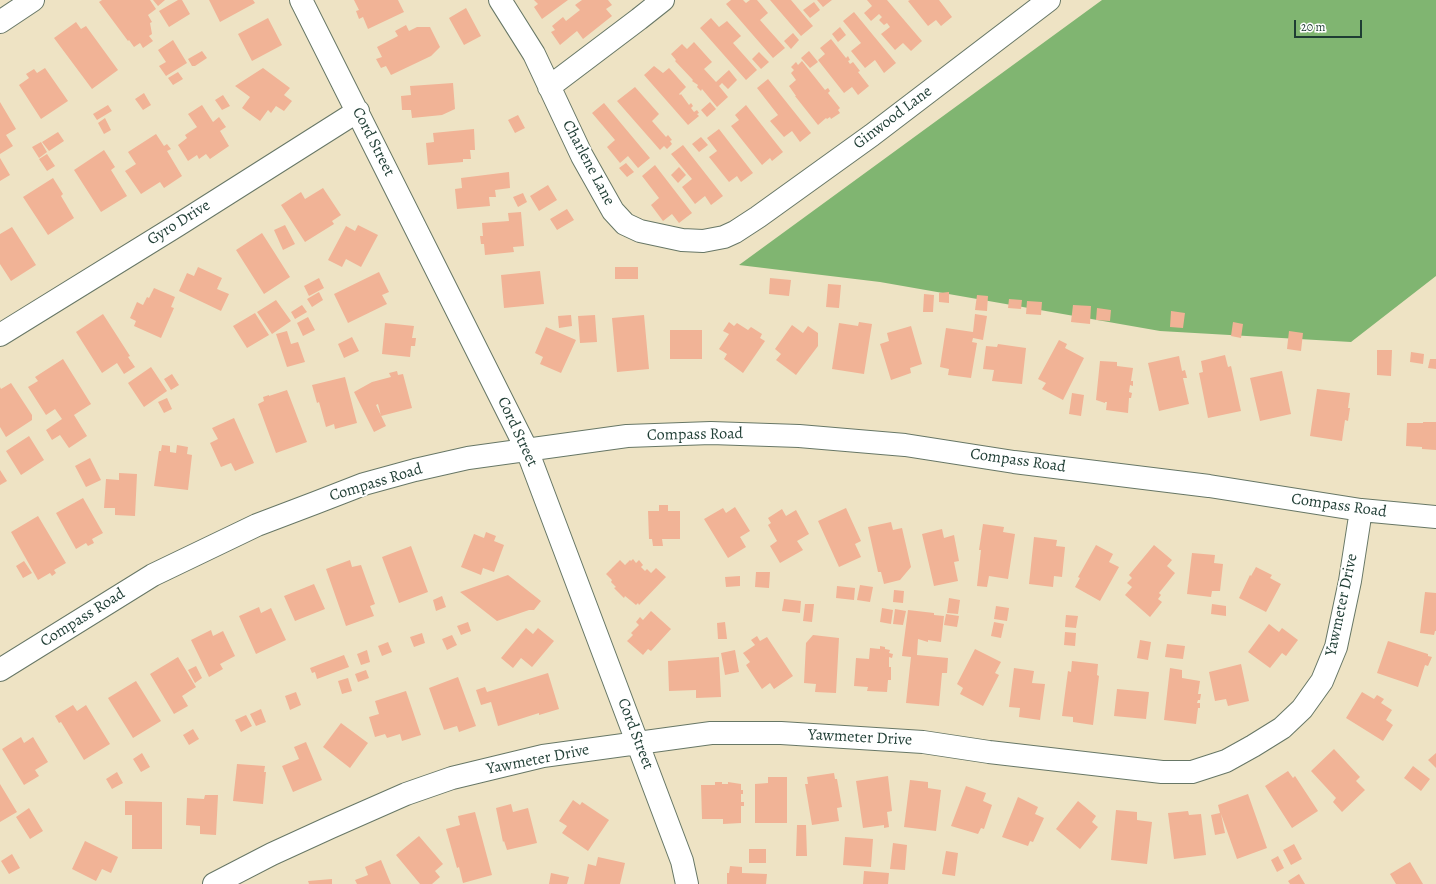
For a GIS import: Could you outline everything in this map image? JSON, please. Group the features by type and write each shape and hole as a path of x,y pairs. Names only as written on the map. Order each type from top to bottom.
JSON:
{"street":[{"path":"0,22 33,0"},
{"name":"Cord Street","path":"301,0 527,450 682,861 687,884"},
{"name":"Charlene Lane","path":"500,0 534,54 582,156 602,193 613,211 625,224 640,231 682,240 712,240 735,232"},
{"path":"549,87 663,0"},
{"name":"Ginwood Lane","path":"735,232 872,135 1049,0"},
{"name":"Gyro Drive","path":"0,335 358,111"},
{"name":"Compass Road","path":"0,670 153,575 257,525 364,484 468,458 627,436 711,433 799,436 905,445 1014,462 1209,486 1361,510 1436,517"},
{"name":"Yawmeter Drive","path":"214,884 272,854 331,827 406,794 452,778 544,756 711,733 781,733 923,742 1028,757 1162,772 1192,772 1226,761 1282,728 1302,709 1322,680 1336,646 1350,581 1361,510"}],"green space":[{"path":"1102,0 1436,0 1436,276 1351,342 1160,331 880,282 739,265"}],"building":[{"path":"102,0 150,0 156,9 148,15 152,22 150,23 152,34 149,36 153,41 143,48 140,43 134,47 99,2"},
{"path":"153,0 165,0 158,6"},
{"path":"178,0 182,0 190,14 169,27 159,11"},
{"path":"209,0 253,0 255,3 220,22"},
{"path":"354,0 398,0 404,12 368,29 363,17 359,19 356,11 359,10"},
{"path":"534,0 568,0 542,19 534,7 538,4"},
{"path":"582,0 608,0 612,5 606,9 612,16 583,39 577,31 560,45 551,32 555,30 552,26 563,17 566,21 580,10 575,5"},
{"path":"731,0 743,0 746,3 750,0 757,0 768,13 760,20 785,48 773,58 726,4"},
{"path":"770,0 791,0 813,26 801,36"},
{"path":"817,0 832,0 823,7"},
{"path":"867,0 887,0 922,41 911,51 903,43 895,50 881,34 890,27 887,23 884,25 879,20 882,17 879,14 871,21 864,13 872,6"},
{"path":"939,0 952,17 941,26 936,20 928,26 908,1"},
{"path":"814,2 820,10 810,18 803,10"},
{"path":"466,8 481,36 464,45 449,18"},
{"path":"854,12 896,63 884,73 875,60 865,68 851,51 861,43 843,21"},
{"path":"268,18 282,45 252,61 238,34"},
{"path":"711,18 719,27 727,21 741,36 733,43 757,70 746,80 700,28"},
{"path":"76,22 81,29 86,26 118,70 92,89 54,38"},
{"path":"406,25 409,31 417,27 430,27 440,47 431,56 391,75 386,66 381,68 376,59 382,57 377,47 398,36 395,31"},
{"path":"840,27 846,35 838,42 832,34"},
{"path":"793,33 799,40 791,49 784,41"},
{"path":"831,39 846,58 848,56 850,60 848,61 850,64 853,62 860,71 858,72 869,86 858,95 852,87 844,93 818,60 825,54 820,48"},
{"path":"173,40 187,63 166,76 159,66 166,62 158,50"},
{"path":"694,42 712,62 704,69 716,82 729,70 737,80 728,89 722,83 719,86 728,97 717,107 702,89 701,91 697,87 698,85 692,81 693,80 675,61 676,60 671,54 682,44 687,49"},
{"path":"202,51 207,58 195,66 192,66 188,59"},
{"path":"809,51 818,62 810,68 801,58"},
{"path":"759,52 769,62 761,69 752,59"},
{"path":"802,61 825,90 828,88 830,91 828,93 840,108 838,110 840,113 831,119 830,117 827,119 826,118 818,125 789,86 796,80 791,73 794,70 791,67 796,62 798,65"},
{"path":"654,66 663,73 669,68 686,87 679,94 681,94 689,105 691,103 693,106 691,108 694,112 697,110 699,113 697,114 699,116 688,125 644,75"},
{"path":"45,68 68,101 41,119 19,85 29,78 26,74 34,69 37,73"},
{"path":"263,68 290,88 284,95 292,101 284,111 276,106 271,113 268,110 260,121 242,108 250,97 235,86"},
{"path":"178,72 183,79 173,85 168,78"},
{"path":"768,79 811,133 800,142 792,131 784,137 770,121 778,115 757,88"},
{"path":"453,83 455,109 442,115 412,118 411,110 402,110 401,96 411,95 410,86"},
{"path":"635,87 659,114 652,121 666,137 668,135 672,140 670,141 672,144 667,149 664,146 660,150 617,101"},
{"path":"144,93 151,105 143,110 135,99"},
{"path":"223,95 230,106 222,110 215,100"},
{"path":"0,102 16,129 6,135 13,146 0,154"},
{"path":"710,102 716,109 707,117 701,110"},
{"path":"604,103 650,158 638,168 628,156 620,163 607,147 615,140 592,113"},
{"path":"108,105 112,111 97,120 93,114"},
{"path":"202,105 213,122 219,117 226,127 220,131 229,146 210,159 206,154 199,159 197,155 188,161 178,145 187,138 185,135 197,127 188,114"},
{"path":"746,105 783,152 772,161 770,158 762,165 731,126 739,120 735,115"},
{"path":"518,115 525,128 515,133 508,120"},
{"path":"105,118 111,130 104,134 98,123"},
{"path":"474,129 475,150 470,150 471,159 463,159 463,162 428,165 426,143 434,142 433,133"},
{"path":"719,129 753,173 741,182 737,176 729,182 709,157 717,151 707,138"},
{"path":"58,132 64,141 49,151 42,142"},
{"path":"156,134 164,146 167,144 171,149 167,151 182,176 164,188 160,182 141,194 125,171 136,164 128,152"},
{"path":"701,137 708,145 699,152 692,144"},
{"path":"41,142 47,152 39,158 32,147"},
{"path":"683,145 723,196 711,205 705,196 695,204 682,187 692,179 671,154"},
{"path":"104,150 115,167 111,170 127,196 101,212 74,170"},
{"path":"47,154 55,166 47,171 39,159"},
{"path":"0,158 10,175 0,181"},
{"path":"626,163 634,172 627,177 619,168"},
{"path":"655,165 692,213 679,223 672,214 663,221 651,205 659,198 642,176"},
{"path":"679,167 686,175 678,183 671,175"},
{"path":"509,172 510,188 495,190 496,197 489,197 490,206 457,209 455,189 462,188 461,178"},
{"path":"53,178 63,194 61,196 74,218 48,235 23,197"},
{"path":"548,185 557,200 539,211 530,196"},
{"path":"323,188 341,215 332,221 334,224 305,242 281,205 301,192 305,199"},
{"path":"523,193 527,202 518,207 513,197"},
{"path":"567,209 574,220 557,230 550,219"},
{"path":"521,212 524,246 513,247 514,252 485,255 484,244 481,244 480,236 483,236 482,223 509,221 508,213"},
{"path":"285,225 295,244 283,250 274,230"},
{"path":"358,225 378,235 361,267 346,259 342,267 328,260 346,226 355,231"},
{"path":"12,227 36,265 11,281 0,264 0,234"},
{"path":"262,233 290,277 264,294 236,250"},
{"path":"198,267 222,278 217,289 229,294 221,311 179,291 187,273 194,276"},
{"path":"615,267 638,267 638,279 615,279"},
{"path":"540,271 544,304 504,308 501,275"},
{"path":"379,272 389,292 382,295 387,304 348,323 334,294"},
{"path":"319,278 324,288 309,296 304,286"},
{"path":"770,278 791,280 789,296 769,294"},
{"path":"828,284 841,285 839,308 826,307"},
{"path":"154,288 175,297 171,307 174,308 161,338 134,326 136,321 130,318 137,302 143,305 147,297 149,298"},
{"path":"319,292 323,300 312,307 307,299"},
{"path":"949,292 949,303 939,302 939,293"},
{"path":"924,294 934,295 933,312 923,312"},
{"path":"977,295 988,296 987,311 975,310"},
{"path":"1009,299 1022,300 1021,309 1008,308"},
{"path":"276,300 291,321 272,334 257,312"},
{"path":"1027,301 1042,302 1041,315 1026,314"},
{"path":"302,305 307,312 295,319 291,312"},
{"path":"1073,305 1091,306 1090,324 1071,322"},
{"path":"1097,308 1111,310 1110,321 1096,320"},
{"path":"1171,311 1185,313 1183,328 1170,327"},
{"path":"255,313 269,335 247,348 233,326"},
{"path":"103,314 130,356 128,357 135,367 124,374 117,363 102,373 76,332"},
{"path":"975,314 987,316 983,340 973,338 972,342 977,343 971,378 948,375 949,369 940,367 946,328 973,332"},
{"path":"571,315 572,326 559,328 558,316"},
{"path":"595,315 597,342 580,343 578,316"},
{"path":"644,315 649,369 617,372 612,318"},
{"path":"308,317 315,330 303,336 297,323"},
{"path":"729,322 734,326 737,323 748,330 751,327 762,334 760,338 765,341 743,373 724,359 727,354 719,349 729,334 723,331"},
{"path":"859,322 872,324 864,374 832,369 839,323 858,326"},
{"path":"1233,322 1243,324 1241,338 1231,336"},
{"path":"385,323 414,326 412,338 416,338 415,346 411,346 410,357 382,354"},
{"path":"792,325 803,333 808,326 818,333 818,346 796,375 776,360 781,354 775,349"},
{"path":"911,326 922,364 910,368 911,373 891,380 880,344 889,341 887,333"},
{"path":"546,327 576,340 561,373 540,364 543,357 535,353"},
{"path":"670,330 702,330 702,359 670,359"},
{"path":"287,331 291,344 298,342 305,362 287,367 276,334"},
{"path":"1289,331 1303,333 1301,351 1287,349"},
{"path":"352,337 359,351 344,358 338,344"},
{"path":"1059,340 1067,344 1065,348 1084,358 1063,400 1042,389 1046,383 1038,379"},
{"path":"998,344 1026,348 1022,384 992,381 994,370 983,369 986,346 997,347"},
{"path":"1377,350 1392,350 1391,376 1377,375"},
{"path":"1411,352 1424,354 1423,364 1410,362"},
{"path":"1225,355 1228,367 1231,366 1241,411 1208,418 1199,373 1203,372 1201,361"},
{"path":"1179,356 1182,371 1185,370 1187,378 1183,378 1189,404 1159,411 1148,363"},
{"path":"63,359 91,404 74,415 87,436 69,448 60,435 52,440 46,430 62,419 55,409 46,415 28,387 38,381 35,377"},
{"path":"1430,359 1436,359 1436,369 1428,368"},
{"path":"1100,361 1117,362 1117,366 1133,368 1131,381 1133,381 1133,386 1130,385 1129,392 1132,393 1131,398 1129,398 1128,413 1106,410 1107,402 1105,403 1096,400"},
{"path":"151,367 167,391 144,407 128,383"},
{"path":"397,371 398,375 403,374 412,408 381,416 386,426 374,432 354,392 372,382 391,377 389,373","holes":["378,404 381,415 376,405"]},
{"path":"1282,371 1291,414 1260,421 1250,378"},
{"path":"172,374 179,385 171,390 164,379"},
{"path":"345,377 357,423 335,429 334,424 326,427 319,402 317,403 312,385"},
{"path":"11,383 32,415 32,420 6,437 0,427 0,387 1,389"},
{"path":"1317,389 1350,393 1348,421 1345,420 1342,441 1310,436"},
{"path":"287,390 307,442 276,453 258,404 264,401 263,397"},
{"path":"1072,393 1084,395 1081,416 1069,414"},
{"path":"167,398 172,409 164,413 158,402"},
{"path":"234,418 254,463 235,471 231,463 221,467 210,443 218,439 212,428"},
{"path":"1436,422 1436,450 1406,446 1407,423"},
{"path":"29,436 44,460 21,475 6,451"},
{"path":"162,445 170,446 170,452 176,453 177,445 188,447 187,454 192,455 188,490 154,486 159,451 161,451"},
{"path":"90,458 101,480 86,487 75,466"},
{"path":"0,470 7,481 0,485"},
{"path":"119,473 137,474 135,516 115,515 115,508 104,508 106,479 119,480"},
{"path":"83,498 103,533 92,539 94,543 88,546 86,543 76,549 56,513"},
{"path":"659,505 668,505 668,511 680,511 680,539 662,539 663,546 653,546 652,539 649,539 648,511 659,511"},
{"path":"735,507 750,531 740,537 746,547 728,558 704,519 723,508 726,513"},
{"path":"846,508 861,541 855,544 861,557 839,567 818,521"},
{"path":"782,509 786,516 796,510 809,534 797,541 803,550 780,563 770,546 777,541 768,525 771,523 768,518"},
{"path":"38,516 66,563 54,570 56,573 52,576 50,573 38,580 11,532"},
{"path":"891,522 893,530 902,528 911,567 900,580 884,584 881,572 878,572 868,527"},
{"path":"983,524 1004,527 1003,532 1015,534 1008,579 989,576 987,587 977,586 981,550 979,550"},
{"path":"942,529 944,538 954,535 959,561 954,562 958,581 934,586 922,534"},
{"path":"486,532 496,536 494,541 504,545 494,572 483,568 481,575 461,567 474,534 484,538"},
{"path":"1034,537 1057,540 1056,546 1065,547 1062,577 1054,576 1053,587 1029,584"},
{"path":"1096,545 1113,554 1109,562 1119,567 1100,601 1075,587 1080,578 1078,577"},
{"path":"1154,545 1172,560 1167,566 1175,573 1159,593 1161,595 1158,599 1162,602 1150,617 1125,595 1132,587 1127,583 1132,578 1129,575"},
{"path":"411,546 428,592 399,603 382,557"},
{"path":"1192,553 1215,555 1214,563 1223,564 1220,591 1212,591 1211,597 1187,594"},
{"path":"633,559 636,563 639,560 643,565 641,567 645,571 647,569 651,573 656,568 666,577 639,605 638,603 636,605 625,596 624,598 614,588 616,587 606,574 620,560 625,565"},
{"path":"350,560 352,567 361,565 375,604 370,606 374,616 346,626 326,569"},
{"path":"24,561 32,573 23,578 16,566"},
{"path":"1256,567 1272,575 1270,578 1281,584 1266,612 1239,598 1250,575 1251,576"},
{"path":"756,572 770,572 769,588 755,587"},
{"path":"508,575 541,601 534,610 529,610 497,621 460,592"},
{"path":"740,576 740,586 726,587 725,577"},
{"path":"314,584 325,609 295,621 284,596"},
{"path":"860,585 873,587 870,602 857,600"},
{"path":"837,586 855,588 854,600 836,598"},
{"path":"894,590 904,591 903,603 893,602"},
{"path":"1425,592 1436,593 1436,631 1434,635 1420,633"},
{"path":"442,596 446,607 436,611 433,600"},
{"path":"949,598 960,600 958,614 947,613"},
{"path":"784,599 801,601 800,613 782,611"},
{"path":"805,604 814,604 812,622 803,621"},
{"path":"1212,604 1226,606 1226,616 1211,614"},
{"path":"996,606 1009,608 1007,621 994,619"},
{"path":"259,607 261,613 271,608 286,640 256,654 239,616"},
{"path":"882,608 893,610 891,624 880,622"},
{"path":"895,609 906,611 903,625 893,624"},
{"path":"908,610 934,613 934,615 944,616 941,642 928,640 928,642 918,639 917,655 948,658 947,673 942,673 939,706 906,703 911,657 902,656"},
{"path":"651,611 671,629 651,651 648,649 643,655 627,641 633,635 631,633 639,625 636,622 640,617 643,620"},
{"path":"946,614 959,616 957,627 944,625"},
{"path":"1066,615 1078,616 1076,628 1065,627"},
{"path":"468,622 471,631 461,635 457,626"},
{"path":"725,622 727,639 718,639 717,623"},
{"path":"994,622 1004,624 1001,638 991,636"},
{"path":"1269,624 1279,632 1282,628 1298,640 1286,656 1282,653 1270,668 1248,652"},
{"path":"526,628 533,634 538,628 554,641 532,667 521,658 513,668 501,658"},
{"path":"211,630 213,636 223,631 235,656 220,664 223,669 209,677 191,640"},
{"path":"1065,632 1076,633 1075,646 1064,645"},
{"path":"422,633 425,643 414,647 410,637"},
{"path":"452,635 457,645 447,650 442,639"},
{"path":"813,635 839,638 836,693 815,692 816,684 804,683 806,643"},
{"path":"757,636 760,641 767,637 793,676 774,689 770,683 762,689 746,665 750,662 743,653 755,645 751,640"},
{"path":"1140,640 1151,642 1148,660 1137,658"},
{"path":"1388,641 1428,654 1428,656 1432,657 1428,666 1425,665 1418,687 1377,673"},
{"path":"388,642 392,652 382,656 378,646"},
{"path":"1167,644 1185,646 1183,659 1165,657"},
{"path":"880,646 890,650 889,653 893,654 892,658 889,657 891,680 888,680 887,692 867,691 868,687 854,686 856,658 869,659 870,648 880,649"},
{"path":"975,649 1001,662 995,673 999,675 983,706 960,694 963,688 957,684"},
{"path":"367,650 370,662 361,665 357,654"},
{"path":"735,650 739,672 725,675 721,653"},
{"path":"344,655 349,667 317,679 315,672 312,673 310,668"},
{"path":"178,657 196,687 182,696 188,706 174,714 150,674"},
{"path":"719,657 721,697 696,698 696,690 669,691 668,661"},
{"path":"1072,661 1098,664 1097,675 1099,676 1093,725 1073,722 1073,717 1062,716 1068,671 1071,672"},
{"path":"1241,664 1249,701 1228,706 1226,699 1215,701 1209,672"},
{"path":"196,666 202,678 195,683 188,670"},
{"path":"1014,668 1034,671 1032,683 1045,684 1040,720 1019,717 1020,708 1009,707"},
{"path":"1170,668 1182,670 1182,678 1200,681 1198,694 1201,694 1200,700 1198,700 1197,703 1200,703 1200,708 1198,708 1196,724 1164,720"},
{"path":"366,670 369,678 358,682 355,674"},
{"path":"548,673 559,709 539,715 539,713 498,726 491,702 481,705 476,690 485,687 487,692"},
{"path":"458,677 476,726 459,732 457,726 444,730 429,688"},
{"path":"348,678 352,691 342,694 338,681"},
{"path":"136,681 161,721 133,738 108,698"},
{"path":"1117,689 1149,692 1146,719 1114,716"},
{"path":"406,691 421,735 402,741 400,734 387,738 385,734 375,737 369,717 379,714 375,701"},
{"path":"296,692 301,705 290,710 285,696"},
{"path":"1362,692 1374,699 1377,695 1384,699 1381,703 1392,710 1386,720 1393,725 1383,741 1346,718"},
{"path":"73,705 77,711 86,705 110,744 84,760 61,722 59,723 55,716"},
{"path":"261,709 266,722 256,726 250,714"},
{"path":"246,715 252,726 241,732 235,720"},
{"path":"341,723 368,743 350,768 323,747"},
{"path":"193,729 199,739 189,745 183,735"},
{"path":"21,737 24,743 33,737 48,762 35,770 39,776 24,785 2,749"},
{"path":"306,742 322,780 293,792 282,766 299,759 294,747"},
{"path":"1334,749 1360,777 1356,781 1365,790 1342,812 1333,802 1336,798 1311,771"},
{"path":"142,753 150,767 141,772 133,759"},
{"path":"1436,753 1436,768 1428,760"},
{"path":"237,764 265,766 264,772 266,772 263,804 233,801"},
{"path":"1413,766 1430,779 1421,791 1404,778"},
{"path":"1288,771 1293,778 1295,776 1318,811 1292,828 1265,786"},
{"path":"117,772 123,783 112,789 106,779"},
{"path":"834,773 835,779 837,779 842,807 837,808 839,821 812,825 805,784 808,784 807,777"},
{"path":"888,776 892,811 887,812 889,827 884,828 884,825 863,828 856,781"},
{"path":"768,777 787,777 787,823 755,823 755,784 768,783"},
{"path":"910,780 928,782 928,788 941,790 936,831 904,827"},
{"path":"715,782 722,782 722,784 728,784 728,782 741,784 743,794 741,794 741,802 744,802 744,806 741,806 741,823 723,824 723,819 702,819 701,785 715,785"},
{"path":"0,784 17,812 0,822"},
{"path":"966,786 986,793 983,801 992,805 984,829 981,828 978,834 951,826"},
{"path":"1248,794 1267,848 1237,859 1221,814 1225,833 1215,835 1211,815 1220,813 1218,805"},
{"path":"205,795 218,795 216,835 200,834 200,826 186,825 187,798 204,799"},
{"path":"1018,797 1038,807 1035,814 1044,818 1033,842 1030,841 1028,846 1002,837"},
{"path":"573,800 580,805 582,802 609,820 588,851 562,833 567,826 559,821"},
{"path":"125,801 162,802 162,849 132,849 132,815 125,815"},
{"path":"1078,801 1096,816 1092,822 1098,827 1080,849 1056,829"},
{"path":"511,804 513,812 528,808 537,843 507,850 504,841 503,842 496,808"},
{"path":"29,808 43,831 30,839 16,817"},
{"path":"1116,810 1137,812 1137,820 1152,822 1147,864 1111,860"},
{"path":"1188,811 1189,815 1201,814 1206,855 1174,859 1168,813"},
{"path":"475,812 492,875 463,883 459,867 457,868 446,829 460,825 458,816"},
{"path":"797,825 806,825 807,856 796,856"},
{"path":"419,836 443,864 435,871 440,877 432,884 420,884 396,855"},
{"path":"845,837 873,839 871,867 843,865"},
{"path":"85,841 118,857 111,873 102,869 96,881 72,869"},
{"path":"893,843 907,845 905,870 890,869"},
{"path":"1294,844 1302,859 1291,865 1283,850"},
{"path":"749,849 766,849 766,863 749,863"},
{"path":"946,851 958,853 955,876 942,874"},
{"path":"12,854 20,868 9,874 1,861"},
{"path":"1278,856 1284,868 1277,872 1271,860"},
{"path":"598,857 625,863 620,884 584,884 588,864 596,866"},
{"path":"381,860 391,884 357,884 355,880 368,875 365,867"},
{"path":"1410,862 1423,884 1396,884 1390,874"},
{"path":"730,866 742,867 742,873 767,874 766,884 727,884 727,873 729,873"},
{"path":"864,871 889,873 888,884 863,884"},
{"path":"551,873 569,877 567,884 549,884"},
{"path":"1299,874 1305,884 1290,884 1288,881"},
{"path":"332,879 332,884 309,884 308,881"}]}
